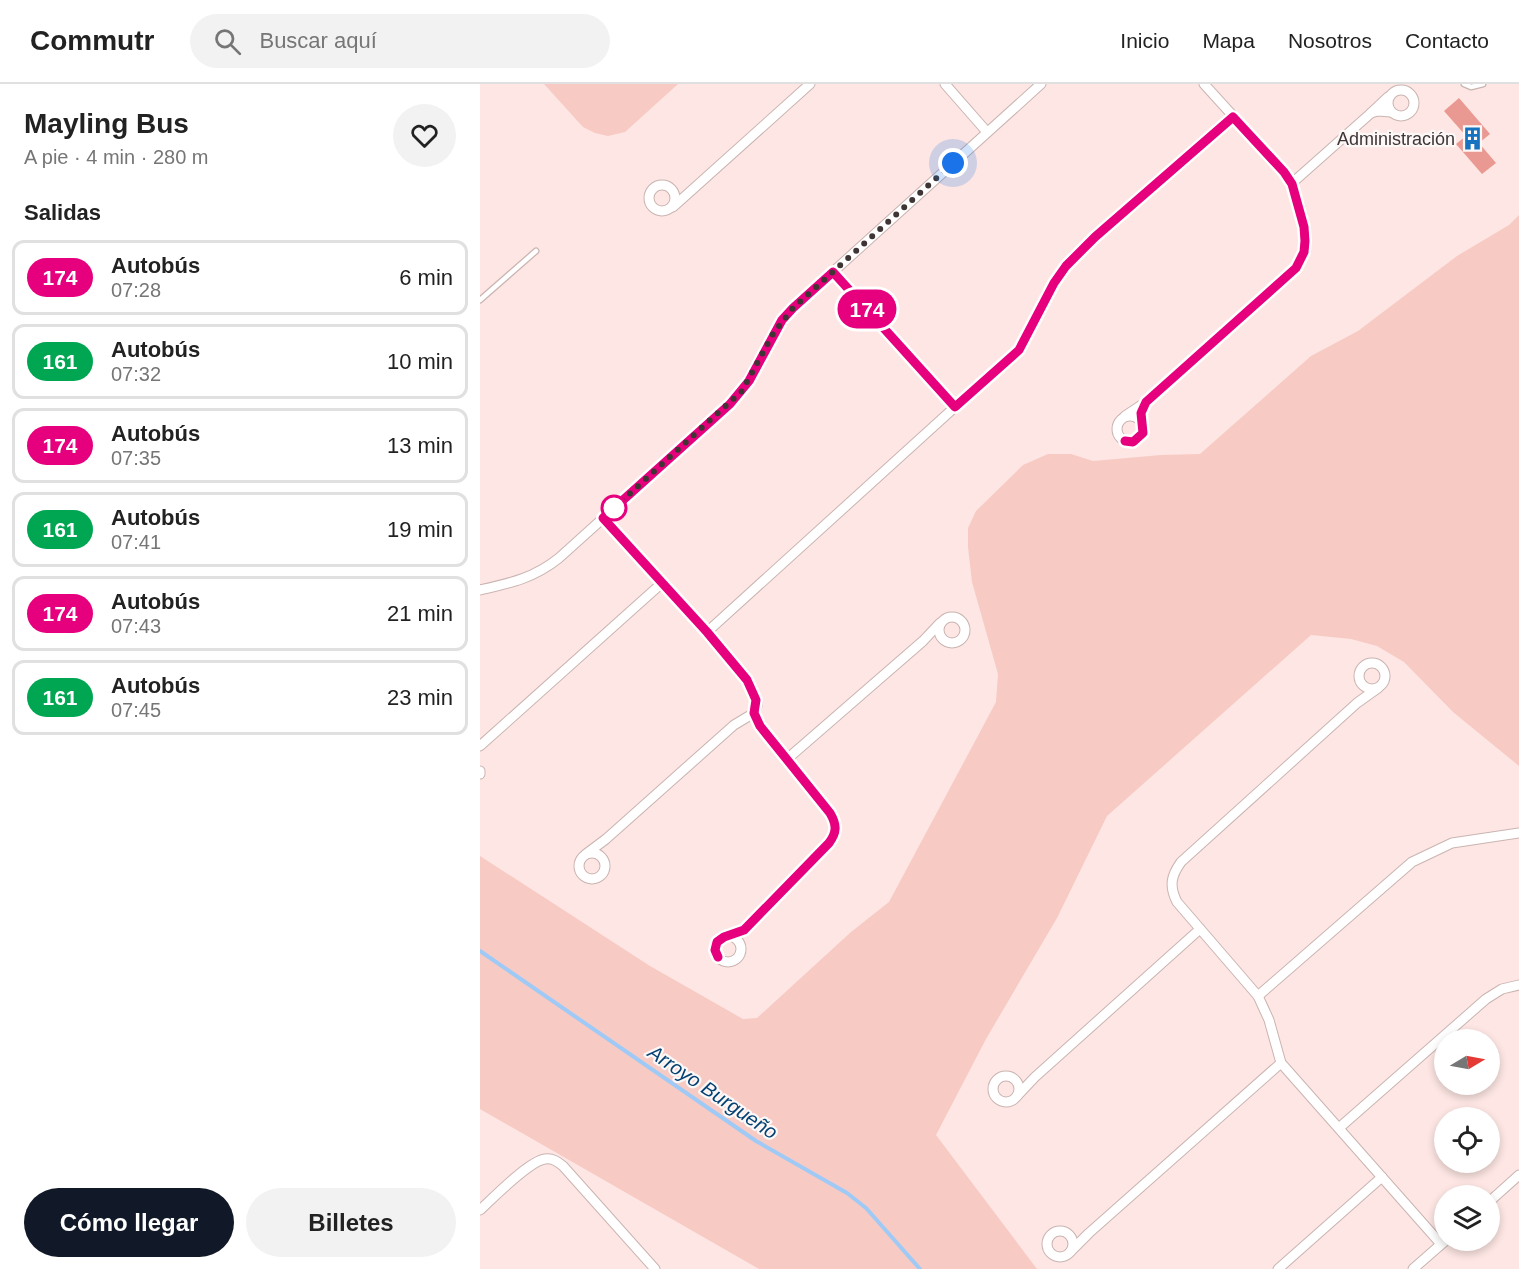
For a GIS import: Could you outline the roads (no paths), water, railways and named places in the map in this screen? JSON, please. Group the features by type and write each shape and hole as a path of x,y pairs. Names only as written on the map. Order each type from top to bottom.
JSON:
{"street":[{"path":"673,207 676,198 672,190 665,185 656,186 649,196 651,205 657,211 666,211 673,207 810,84"},
{"path":"945,84 987,132"},
{"path":"480,590 535,575 559,558 730,404 749,381 782,320 793,308 1041,84"},
{"path":"1146,402 1141,421 1144,429 1140,437 1133,442 1125,441 1118,435 1117,426 1125,416 1146,402 1296,268 1301,260 1305,241 1304,227 1292,184 1284,172 1204,84"},
{"path":"1292,184 1396,90 1405,91 1412,96 1414,105 1403,117 1391,112 1371,113"},
{"path":"1389,96 1387,104 1391,112"},
{"path":"707,632 1019,350 1054,283 1066,266 1095,237 1233,117"},
{"path":"672,190 692,189"},
{"path":"833,272 955,407"},
{"path":"1125,416 1134,416 1141,421"},
{"path":"603,518 707,632 747,680 756,700 754,713 760,726 836,822 836,829 829,843 744,930 720,939 716,945 718,957 725,962 734,960 739,954 744,930"},
{"path":"480,746 662,584"},
{"path":"786,760 923,641 947,617 956,617 965,626 964,635 959,641 950,643 942,639 930,639 923,641"},
{"path":"940,623 938,631 942,639"},
{"path":"1357,703 1362,684 1359,676 1362,668 1369,663 1378,664 1384,670 1386,678 1378,688 1357,703 1181,862 1172,877 1172,893 1177,902 1258,996 1269,1020 1281,1063 1434,1232"},
{"path":"1362,684 1369,689 1378,688"},
{"path":"606,839 603,845 602,858 605,866 603,874 596,879 587,879 579,869 580,861 586,854 606,839 734,725 754,713"},
{"path":"1258,996 1412,862 1452,843 1519,833"},
{"path":"586,854 595,853 602,858"},
{"path":"1035,1077 1028,1080 1003,1076 996,1080 993,1088 995,1096 1002,1102 1011,1101 1200,929"},
{"path":"728,936 736,939 740,946"},
{"path":"1339,1128 1486,999 1502,989 1519,985"},
{"path":"1089,1233 1069,1235 1062,1231 1053,1232 1047,1239 1047,1248 1052,1255 1060,1258 1071,1251 1281,1063"},
{"path":"1016,1079 1019,1088 1017,1096"},
{"path":"480,1210 531,1166 545,1159 554,1160 563,1166 655,1269"},
{"path":"1500,1192 1519,1175"},
{"path":"1278,1269 1382,1177"},
{"path":"1069,1235 1073,1243 1071,1251"},
{"path":"1413,1269 1434,1250"}],"lane":[{"path":"1464,84 1471,87 1483,84"},
{"path":"480,300 536,252"}],"waterway":[{"name":"Arroyo Burgueño","path":"480,951 756,1141 847,1193 866,1208 920,1269"}],"place":[{"name":"Administración","path":"1473,139"}]}
